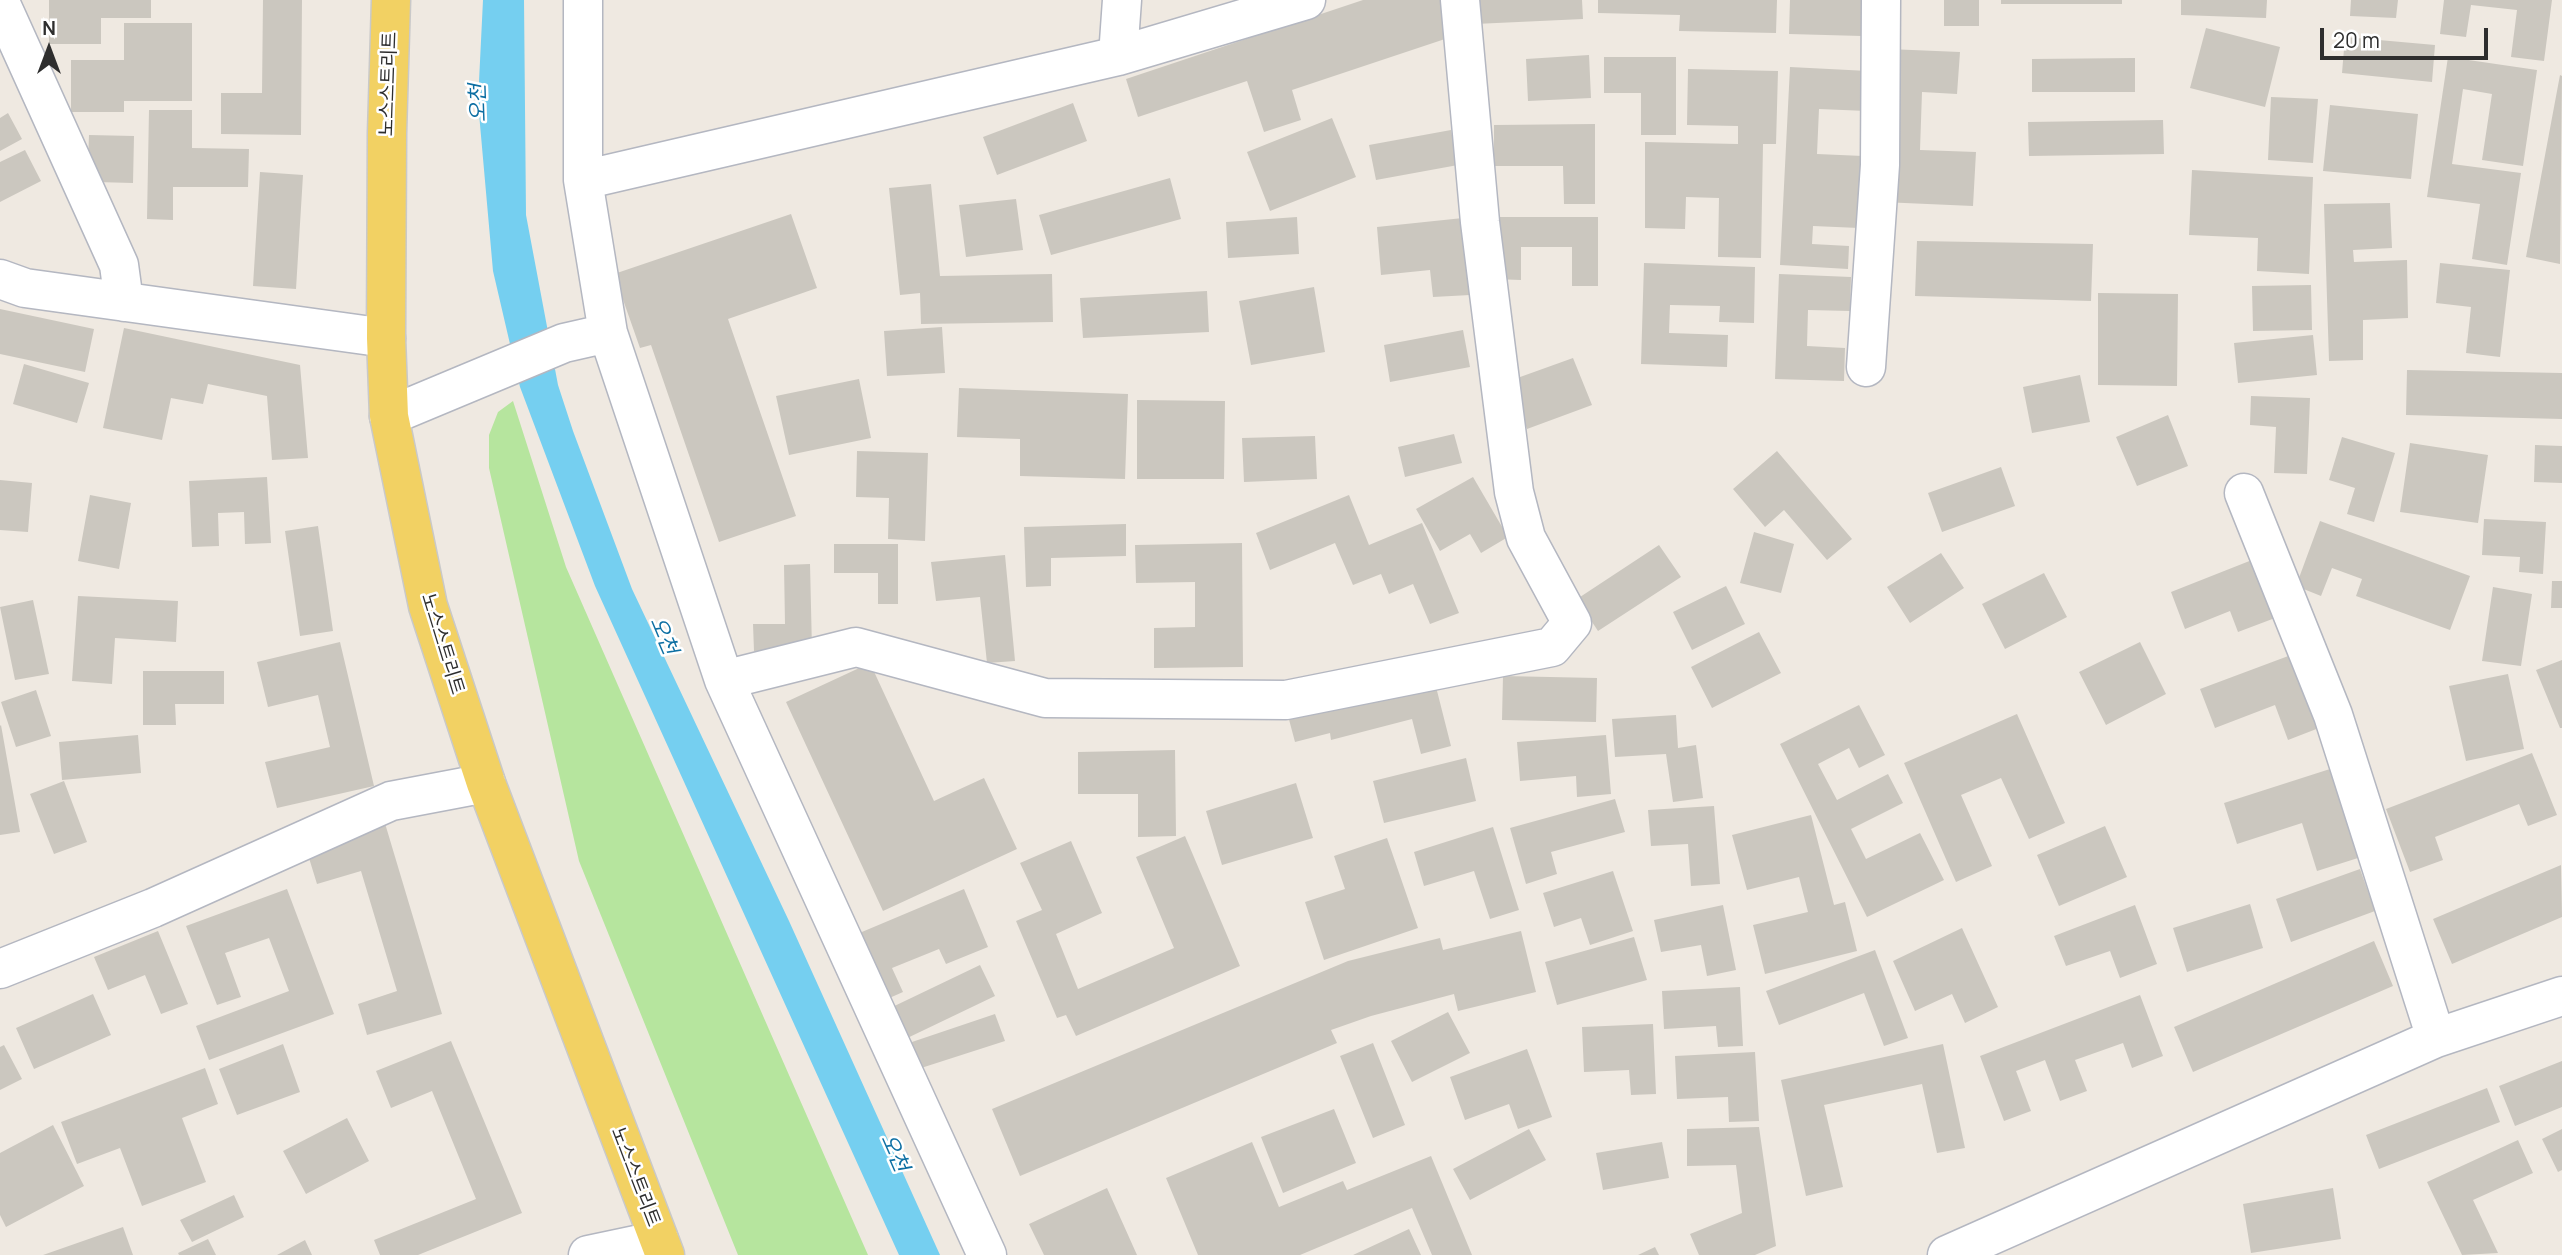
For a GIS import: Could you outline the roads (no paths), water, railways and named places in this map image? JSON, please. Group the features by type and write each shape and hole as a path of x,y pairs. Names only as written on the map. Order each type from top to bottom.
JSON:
{"main road":[{"name":"노스스트리트","path":"391,0 386,338 389,416 428,606 486,783 662,1247"}],"street":[{"path":"583,0 583,180 608,333 724,680 987,1255"},
{"path":"1118,56 1122,0"},
{"path":"583,180 1118,56 1306,0"},
{"path":"724,680 856,647 1045,698 1286,700 1552,647 1572,623 1526,538 1514,492 1480,222 1460,0"},
{"path":"1866,367 1880,164 1881,0"},
{"path":"0,2 119,265 124,302"},
{"path":"0,279 24,288 386,338"},
{"path":"389,416 564,343 608,333"},
{"path":"2244,494 2333,716 2436,1038"},
{"path":"0,969 153,908 391,801 486,783"},
{"path":"1947,1255 2436,1038 2562,996"},
{"path":"588,1255 662,1247"}],"water":[{"name":"오천","path":"483,0 524,0 526,215 558,385 573,431 632,589 789,921 940,1255 899,1255 595,586 520,387 493,271 478,102"}]}
